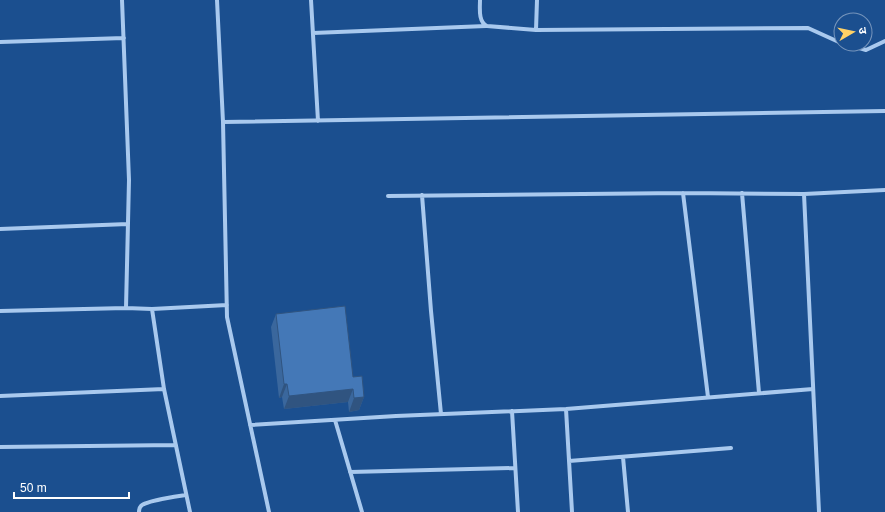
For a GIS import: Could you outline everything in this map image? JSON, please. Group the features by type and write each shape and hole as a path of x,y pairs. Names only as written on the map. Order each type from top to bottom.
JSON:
{"street":[{"path":"122,0 129,180 126,308"},
{"path":"217,0 223,122 227,317 269,512"},
{"path":"311,0 318,121"},
{"path":"480,0 481,21 487,26"},
{"path":"536,30 537,0"},
{"path":"313,33 487,26 536,30 808,28 833,39"},
{"path":"0,42 124,38"},
{"path":"873,47 885,41"},
{"path":"223,122 885,111"},
{"path":"388,196 683,193 804,194 885,190"},
{"path":"683,193 708,398"},
{"path":"742,193 759,393"},
{"path":"804,194 819,512"},
{"path":"422,195 441,414"},
{"path":"0,229 128,224"},
{"path":"0,311 126,308 152,309 227,304"},
{"path":"152,309 164,389 190,512"},
{"path":"0,396 164,389"},
{"path":"250,425 396,416 566,409 813,389"},
{"path":"566,409 572,512"},
{"path":"512,411 518,512"},
{"path":"335,420 362,512"},
{"path":"0,447 176,446"},
{"path":"569,461 730,448"},
{"path":"623,457 628,512"},
{"path":"350,472 515,468"},
{"path":"139,512 142,505 149,502 186,495"}],"building":[{"path":"345,306 353,377 362,376 364,397 354,398 353,389 289,396 287,384 284,384 276,314"}]}
